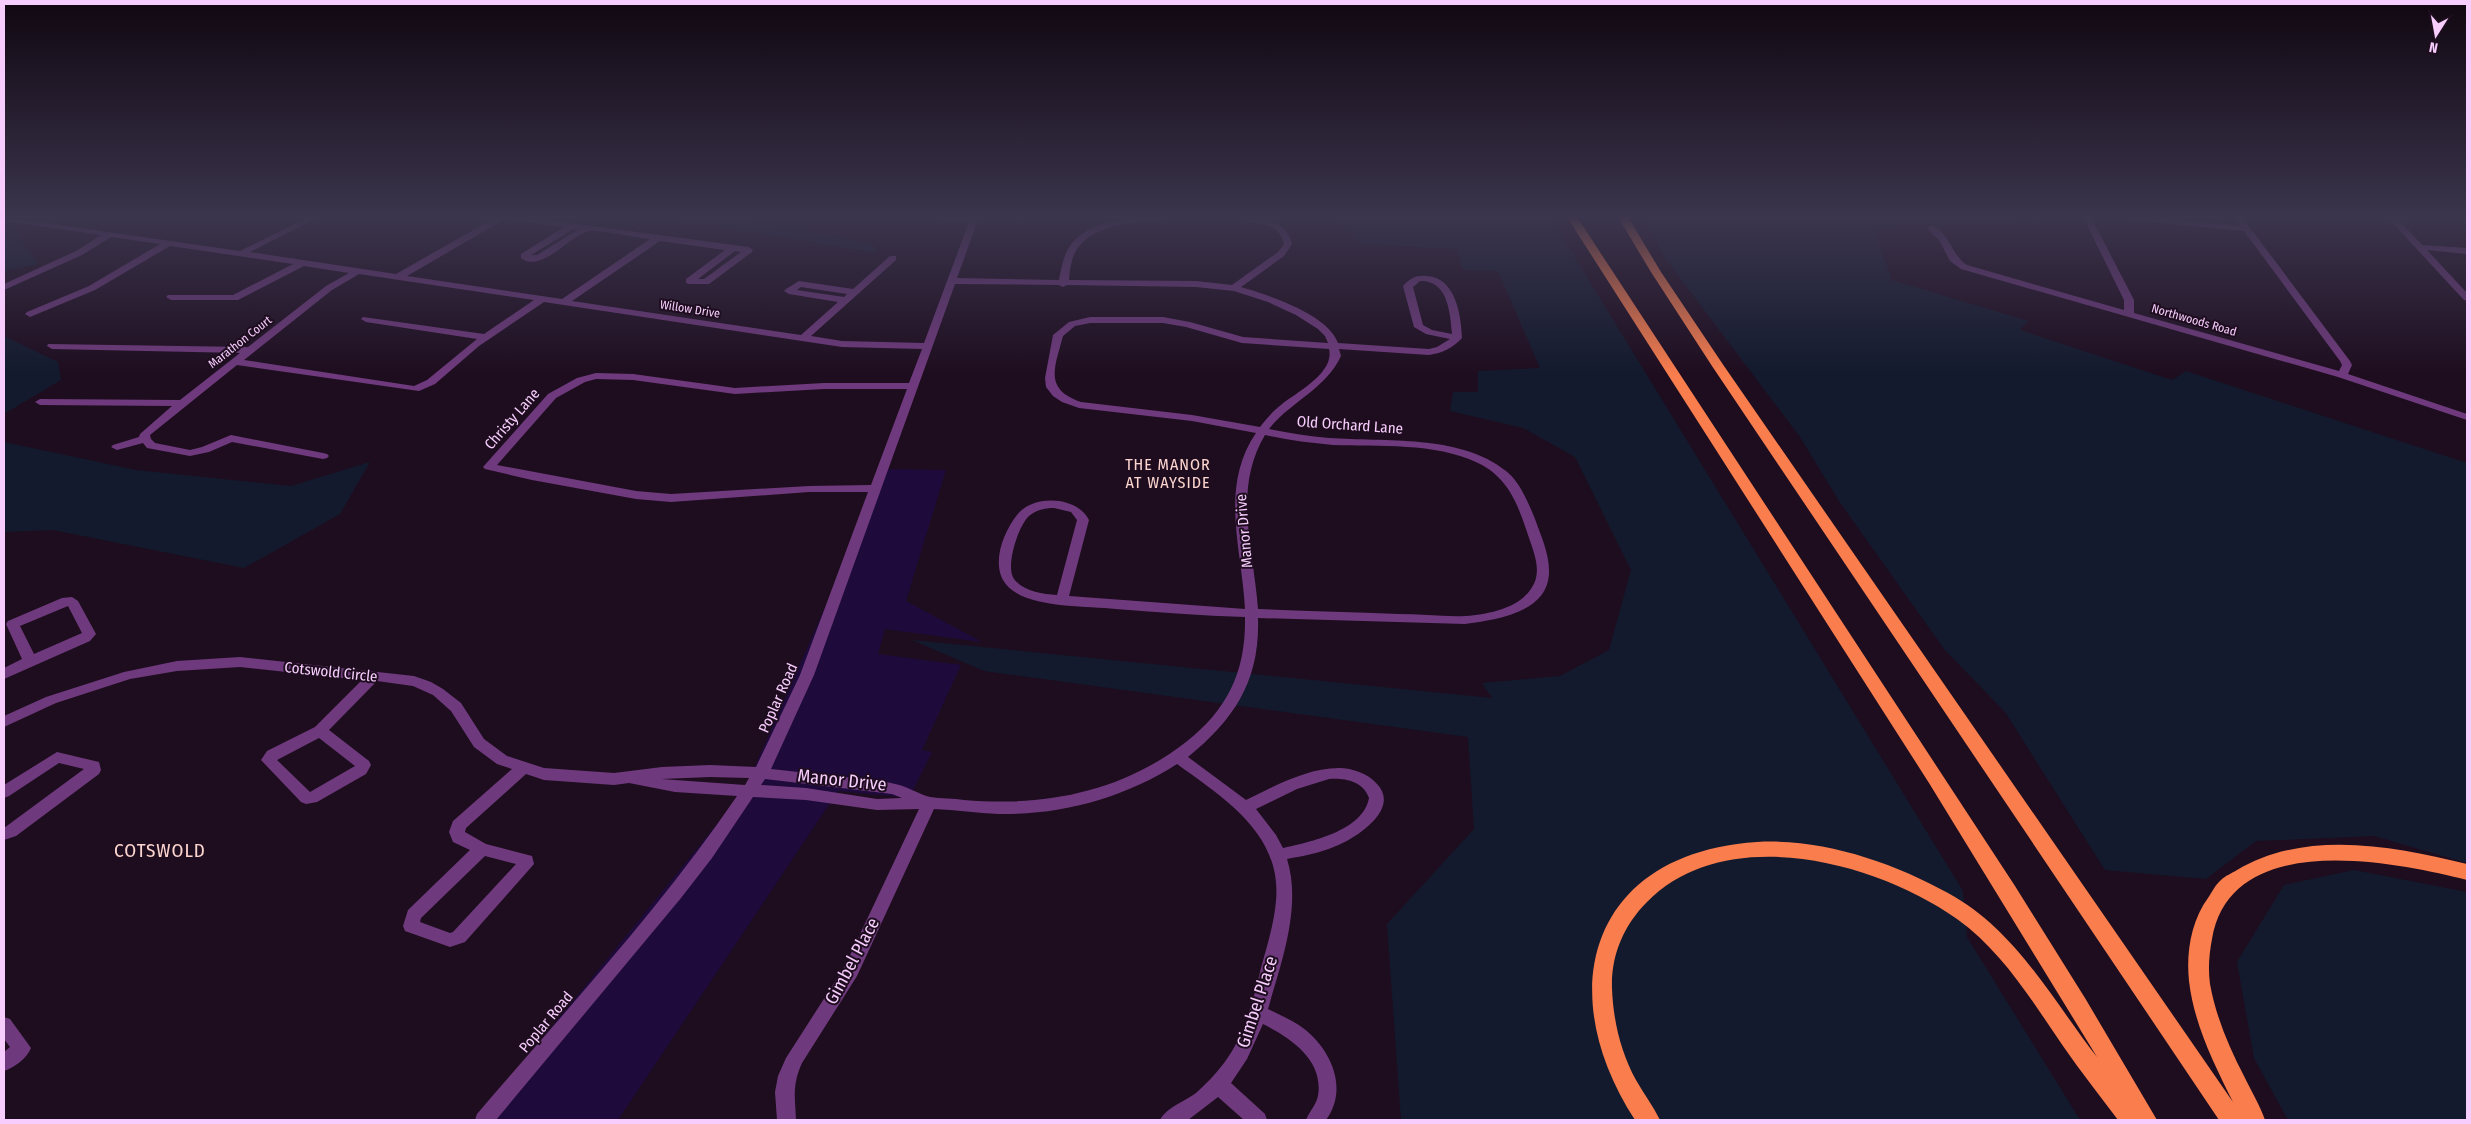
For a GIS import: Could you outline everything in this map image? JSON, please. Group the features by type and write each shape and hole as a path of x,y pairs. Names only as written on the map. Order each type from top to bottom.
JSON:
{"highway":[{"path":"1606,269 1967,829 2095,1032 2146,1120"},
{"path":"1655,269 1718,366 2232,1120"},
{"path":"1648,1120 1636,1103 1618,1067 1606,1032 1602,1013 1601,981 1610,939 1623,914 1632,902 1664,875 1690,863 1719,854 1774,849 1828,855 1880,869 1913,883 1942,899 1982,926 2014,957 2073,1042 2132,1120"},
{"path":"2254,1120 2226,1064 2201,994 2198,962 2201,933 2210,909 2224,890 2248,872 2278,860 2319,852 2351,851 2391,855 2467,872"}],"street":[{"path":"4,287 43,269"},
{"path":"30,314 85,291 122,269"},
{"path":"172,297 235,298 290,269"},
{"name":"Willow Drive","path":"342,269 850,345 928,346"},
{"path":"398,277 411,269"},
{"path":"564,302 612,269"},
{"path":"703,269 689,282 706,282 723,269"},
{"path":"803,338 881,269"},
{"name":"Poplar Road","path":"484,1120 676,893 761,773 807,675 956,269"},
{"path":"1063,284 1067,269"},
{"path":"1233,288 1259,269"},
{"name":"Northwoods Road","path":"1973,269 2342,375 2467,417"},
{"path":"2113,269 2129,300 2130,314"},
{"path":"2277,269 2345,361 2347,365 2342,375"},
{"path":"2440,269 2467,298"},
{"name":"Marathon Court","path":"145,440 145,434 150,429 249,350 329,288 358,272"},
{"path":"1417,279 1430,279 1444,286 1457,325 1457,338 1429,332 1420,327 1409,284 1417,279"},
{"path":"846,300 789,291 799,284 856,292"},
{"path":"951,284 1033,287 1063,284 1196,284 1233,288 1263,297 1314,322 1330,336 1334,347"},
{"path":"236,362 415,389 432,382 485,337 542,299"},
{"path":"366,319 485,337"},
{"name":"Old Orchard Lane","path":"1062,600 1083,520 1079,512 1073,508 1064,505 1045,505 1029,510 1019,519 1004,563 1005,574 1011,583 1027,594 1062,600 1251,614 1465,620 1486,618 1516,608 1531,598 1539,588 1544,571 1543,561 1515,488 1502,473 1484,462 1443,450 1391,444 1310,440 1203,420 1068,402 1052,392 1049,380 1058,336 1072,324 1090,320 1163,320 1187,324 1242,340 1430,352 1444,349 1457,338"},
{"path":"52,346 249,350"},
{"name":"Manor Drive","path":"750,791 804,794 887,805 929,802 1009,808 1066,802 1129,784 1179,758 1216,723 1238,691 1248,658 1251,614 1240,503 1241,481 1250,451 1262,431 1279,412 1329,371 1336,356 1334,347"},
{"name":"Christy Lane","path":"876,488 809,489 671,498 636,495 489,467 552,396 581,380 596,376 633,377 735,391 824,386 913,386"},
{"path":"40,402 183,403"},
{"path":"117,447 145,440 150,446 190,453 204,450 231,438 322,456"},
{"path":"4,674 85,638 89,634 72,601 67,601 13,624 30,661"},
{"name":"Cotswold Circle","path":"4,722 51,700 100,683 177,666 240,662 414,681 438,692 456,708 479,743 502,760 559,777 632,778 662,773 710,771 761,773"},
{"path":"320,731 364,765 361,770 312,798 306,798 268,760 272,755 320,731 374,676"},
{"path":"4,792 56,757 94,766 94,770 10,832 4,834"},
{"name":"Gimbel Place","path":"1170,1120 1207,1095 1219,1084 1248,1042 1284,905 1284,881 1278,855 1259,824 1244,808 1179,758"},
{"path":"482,849 414,915 411,926 450,940 459,937 526,864 526,860 482,849 459,838 457,832 459,825 524,768"},
{"name":"Manor Drive","path":"761,773 894,789 929,802"},
{"path":"1244,808 1277,792 1326,774 1340,773 1355,776 1374,790 1377,803 1374,811 1339,838 1305,850 1278,855"},
{"name":"Cotswold Circle","path":"632,778 657,785 750,791"},
{"name":"Gimbel Place","path":"786,1120 784,1092 787,1076 795,1058 851,971 929,802"},
{"path":"1257,1013 1295,1032 1317,1056 1327,1075 1329,1097 1324,1111 1315,1120"},
{"path":"4,1025 22,1048 4,1063"},
{"path":"1219,1084 1258,1120"}],"shaded area":[{"path":"1582,269 1963,891 1967,937 2080,1120 1401,1120 1387,924 1474,829 1468,737 984,671 912,640 1492,698 1482,683 1560,676 1609,650 1631,570 1575,457 1523,428 1450,411 1453,392 1478,392 1478,371 1540,368 1498,271 1463,270"},
{"path":"1674,269 1888,269 1892,280 2028,321 2020,330 2172,380 2186,371 2467,463 2467,863 2374,836 2256,841 2206,879 2105,870 2005,712 1944,649 1839,501 1800,437"},
{"path":"4,336 58,362 61,380 4,414"},
{"path":"4,442 136,470 291,486 370,462 340,514 244,568 53,530 4,532"},
{"path":"886,469 946,470 906,601 982,642 885,629 878,654 961,665 922,750 932,752 909,798 838,791 618,1120 476,1120 744,791"},
{"path":"2354,870 2467,892 2467,1120 2288,1120 2254,1058 2237,962 2284,885"}],"district":[{"name":"THE MANOR AT WAYSIDE","path":"1168,473"},
{"name":"COTSWOLD","path":"160,850"}]}
